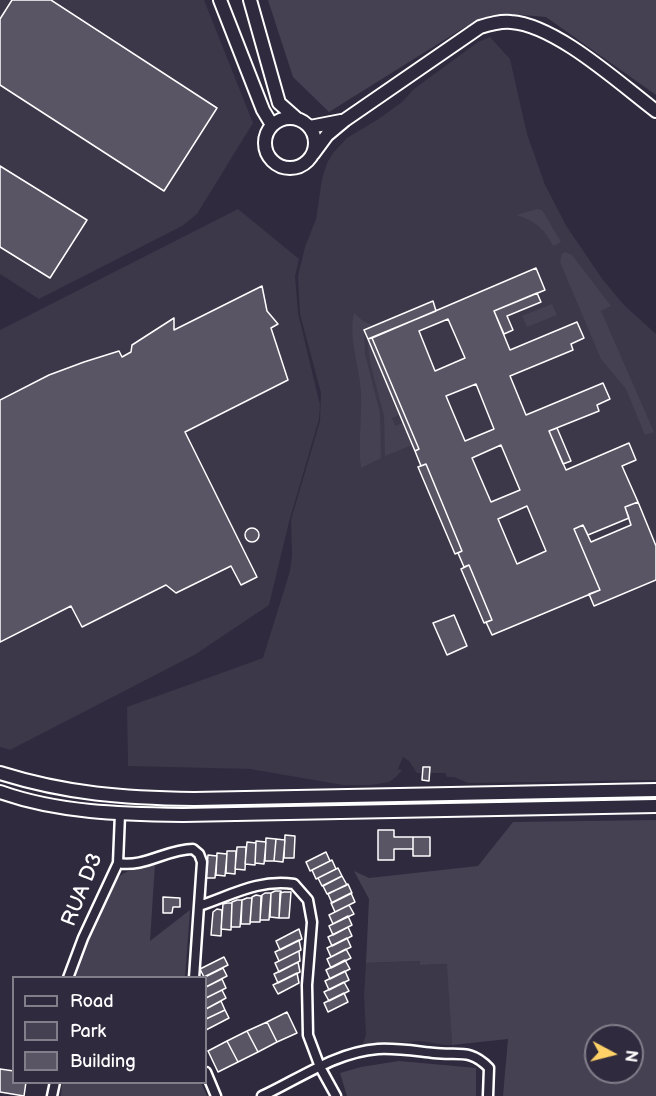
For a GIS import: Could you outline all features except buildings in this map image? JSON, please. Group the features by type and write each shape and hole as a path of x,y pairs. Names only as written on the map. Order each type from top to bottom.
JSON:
{"main road":[{"path":"220,0 263,110 272,125"},
{"path":"250,0 279,103 310,128 314,136 313,154"},
{"path":"296,118 279,120 267,131 264,145 270,159 276,165 285,168 294,169 302,166 327,135 345,120 480,27 497,22 512,22 534,27 557,37 656,111"},
{"path":"310,128 345,120"},
{"path":"0,774 72,792 133,798 656,790"},
{"path":"0,792 48,805 120,814 656,807"}],"street":[{"name":"RUA D3","path":"69,976 83,938 118,863 120,814"},
{"path":"118,863 128,865 184,849 193,849 199,854 202,862 194,976"},
{"path":"199,906 245,888 276,882 294,884 308,900 312,922 307,985 308,1035 320,1067 336,1096"},
{"path":"262,1096 347,1055 377,1049 466,1054 480,1058 489,1068 488,1096"},
{"path":"207,1074 216,1096"}],"shaded area":[{"path":"0,0 204,0 253,123 197,214 182,226 39,299 0,274"},
{"path":"490,37 510,59 527,134 545,185 567,227 603,280 624,305 656,334 656,780 468,783 454,777 447,777 445,773 430,773 429,781 422,780 423,773 417,773 409,761 403,757 398,769 402,770 396,777 389,782 371,785 343,785 250,769 128,766 127,707 263,658 290,571 291,520 320,421 321,393 300,314 298,276 305,247 316,219 322,179 327,163 347,138 402,102 414,89 478,42"},
{"path":"238,209 299,259 295,276 298,313 320,405 319,419 289,522 269,605 196,654 10,750 0,747 0,330"},
{"path":"420,961 421,965 448,964 452,1045 420,1041 362,1046 366,1035 364,995 366,963"}],"green space":[{"path":"268,0 656,0 656,95 546,17 511,14 465,27 329,112 293,77"},
{"path":"537,209 542,210 561,242 553,246 538,226 516,215"},
{"path":"565,252 572,255 611,306 601,311 654,432 645,435 626,389 601,359 560,262"},
{"path":"552,304 557,315 527,327 522,316"},
{"path":"354,313 372,325 364,330 365,354 380,413 381,458 361,468 361,393 352,333"},
{"path":"367,338 399,415 392,418 395,426 403,423 412,445 385,456 384,416 370,362"},
{"path":"656,820 656,1096 503,1096 508,1039 452,1045 447,964 420,965 420,961 366,963 369,899 354,871 369,878 478,866 513,822"},
{"path":"155,864 150,941 190,910 185,976 74,976 81,954 107,894 120,876 137,868"},
{"path":"399,1061 476,1068 476,1096 347,1096 340,1073"},
{"path":"62,1084 201,1084 207,1096 61,1096"}]}
